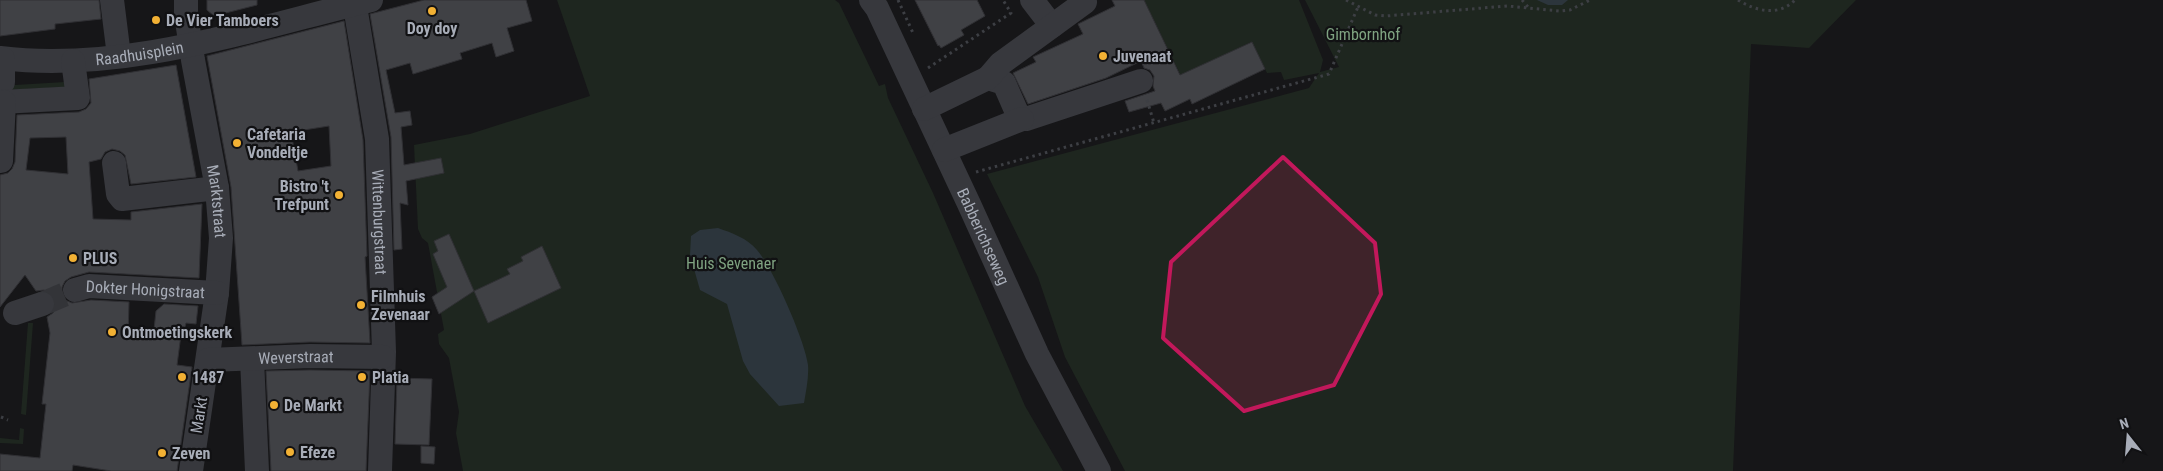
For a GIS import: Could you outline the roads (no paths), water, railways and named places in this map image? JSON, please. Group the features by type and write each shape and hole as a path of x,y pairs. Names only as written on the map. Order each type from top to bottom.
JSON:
{"street":[{"path":"112,0 118,56"},
{"name":"Raadhuisplein","path":"73,61 78,98 1,96 3,82 1,59 73,61 190,45 186,0"},
{"name":"Babberichseweg","path":"872,0 933,105 953,147 956,177 1037,354 1099,471"},
{"path":"1032,0 1052,26"},
{"path":"190,45 359,1"},
{"name":"Wittenburgstraat","path":"359,1 377,139 383,357 380,471"},
{"path":"933,105 988,78 1000,64 1085,2"},
{"name":"Marktstraat","path":"190,45 217,188 221,238 217,293 208,360"},
{"path":"988,78 1004,83 1018,115 1022,119"},
{"path":"953,147 1022,119 1141,81"},
{"path":"1,96 1,161"},
{"path":"114,163 118,194 122,199 217,188"},
{"name":"Dokter Honigstraat","path":"75,290 89,286 217,293"},
{"path":"15,313 42,304"},
{"name":"Weverstraat","path":"208,360 310,356 383,357"},
{"path":"252,359 257,471"},
{"name":"Markt","path":"190,471 208,360"}],"tunnel":[{"path":"42,304 75,290"}],"place":[{"name":"Doy doy","path":"432,11"},
{"name":"De Vier Tamboers","path":"156,20"},
{"name":"Juvenaat","path":"1103,56"},
{"name":"Cafetaria Vondeltje","path":"237,143"},
{"name":"Bistro 't Trefpunt","path":"339,195"},
{"name":"PLUS","path":"73,258"},
{"name":"Filmhuis Zevenaar","path":"361,305"},
{"name":"Ontmoetingskerk","path":"112,332"},
{"name":"1487","path":"182,377"},
{"name":"Platia","path":"362,377"},
{"name":"De Markt","path":"274,405"},
{"name":"Efeze","path":"290,452"},
{"name":"Zeven","path":"162,453"}],"park label":[{"name":"Gimbornhof","path":"1363,34"},
{"name":"Huis Sevenaer","path":"731,263"}]}
